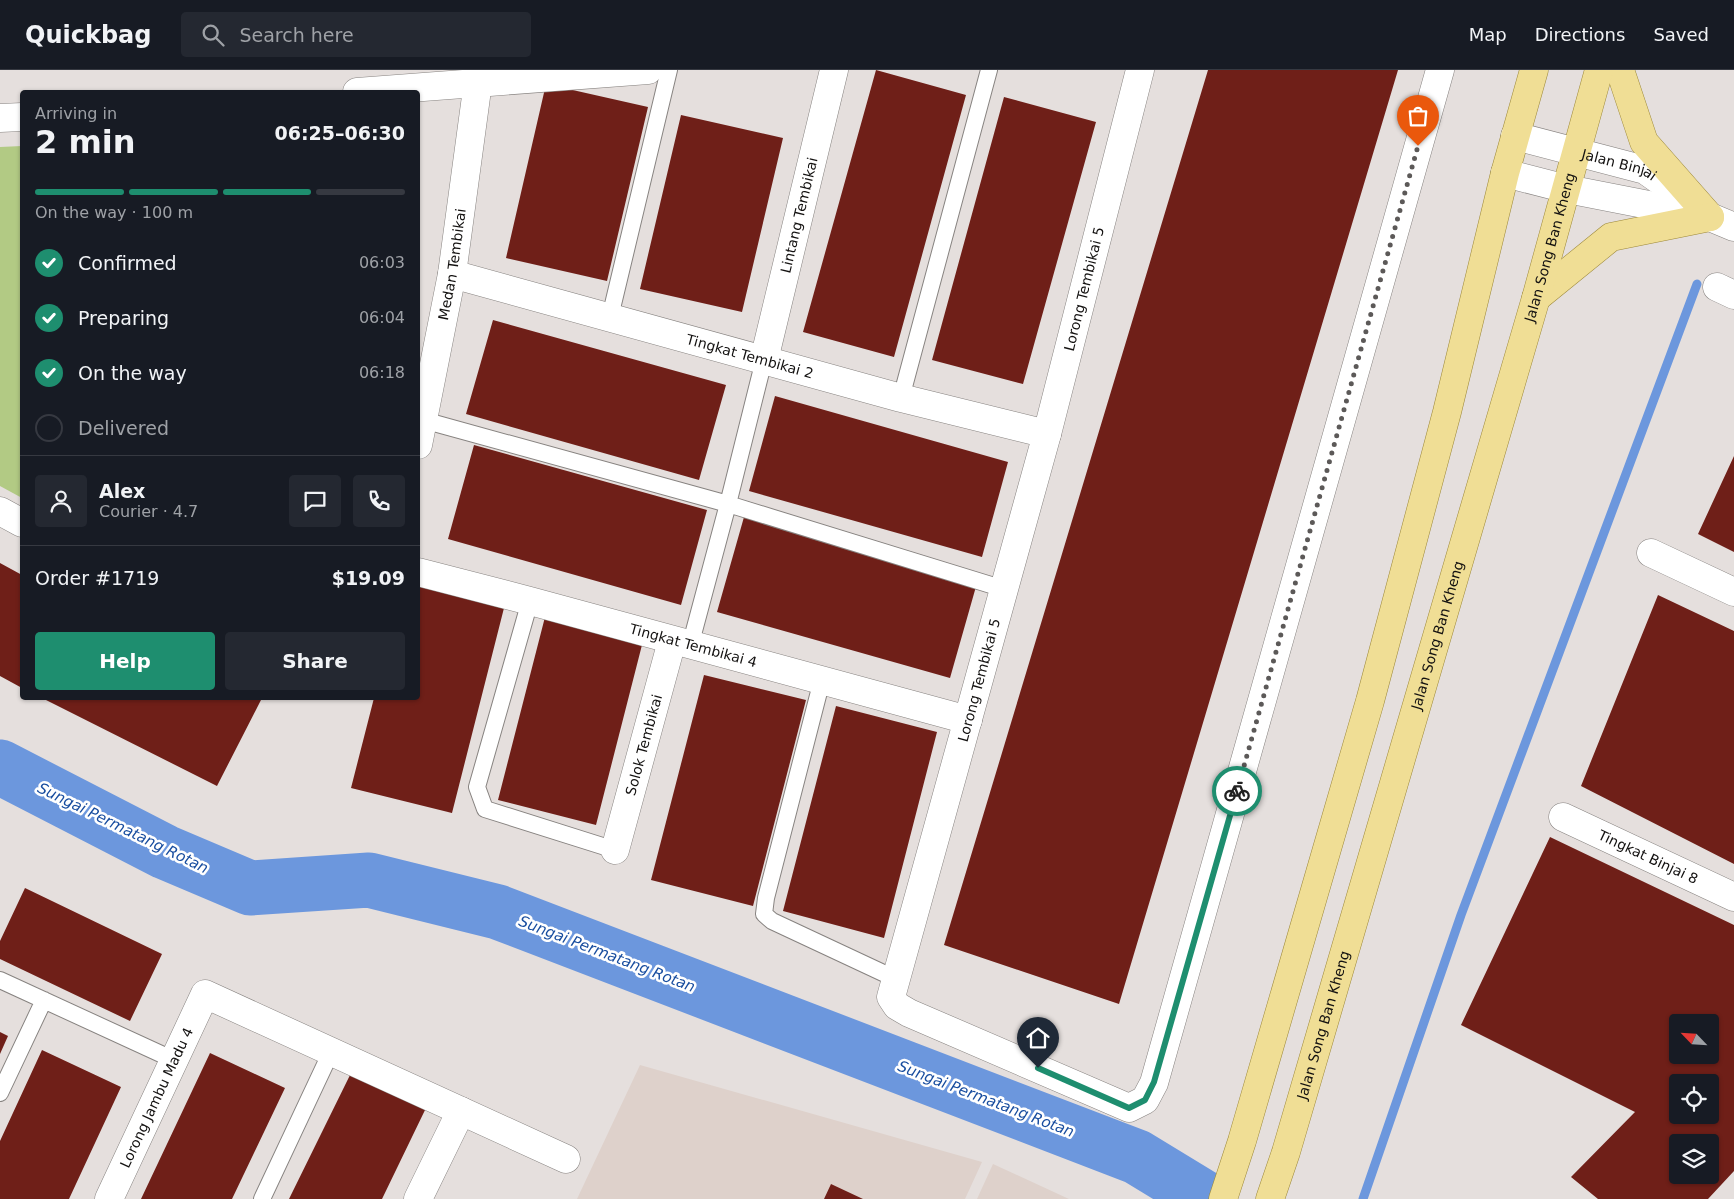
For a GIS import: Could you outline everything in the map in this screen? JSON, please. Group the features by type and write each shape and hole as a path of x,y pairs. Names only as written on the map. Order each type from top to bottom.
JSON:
{"main road":[{"path":"1222,1199 1242,1141 1372,691 1447,412 1505,173 1534,70"},
{"name":"Jalan Song Ban Kheng","path":"1270,1199 1286,1152 1536,298 1599,70"},
{"path":"1620,70 1644,142 1722,222"},
{"path":"1536,298 1611,237 1722,222"}],"street":[{"path":"381,90 648,70"},
{"name":"Lintang Tembikai","path":"764,360 834,70"},
{"name":"Lorong Tembikai 5","path":"1140,70 1047,434 891,997 897,1006 909,1013 1129,1108 1145,1100 1154,1082 1440,70"},
{"name":"Medan Tembikai","path":"420,433 452,274 478,82"},
{"path":"0,118 20,117"},
{"name":"Jalan Binjai","path":"1515,136 1645,170 1722,222"},
{"name":"Jalan Binjai","path":"1505,173 1567,189 1722,222"},
{"name":"Tingkat Tembikai 2","path":"452,274 901,398 1047,434"},
{"path":"0,511 20,522"},
{"path":"1651,553 1734,592"},
{"name":"Tingkat Tembikai 4","path":"420,573 968,720"},
{"name":"Solok Tembikai","path":"616,850 681,643"},
{"name":"Tingkat Binjai 8","path":"1563,817 1734,897"},
{"name":"Lorong Jambu Madu 4","path":"109,1199 205,994 331,1052"},
{"path":"331,1052 566,1159"},
{"path":"418,1199 461,1111"}],"lane":[{"path":"610,317 669,70"},
{"path":"901,398 989,70"},
{"path":"681,643 728,504 764,360"},
{"path":"420,433 728,504 1004,589"},
{"path":"530,601 477,787 484,808 616,850"},
{"path":"822,680 766,898 764,914 772,920 896,979"},
{"path":"0,980 174,1060"},
{"path":"0,1093 44,1000"},
{"path":"262,1199 331,1052"}],"shaded area":[{"path":"640,1065 982,1162 965,1199 577,1199"},
{"path":"993,1164 1069,1199 977,1199"}],"green space":[{"path":"20,146 20,497 0,486 0,147"}],"building":[{"path":"876,70 966,95 894,357 803,332"},
{"path":"1208,70 1398,70 1119,1004 944,945"},
{"path":"546,84 648,107 607,281 506,258"},
{"path":"1004,97 1096,122 1023,384 932,360"},
{"path":"681,115 783,138 742,312 640,289"},
{"path":"493,320 726,385 699,480 466,414"},
{"path":"775,396 1008,462 982,557 749,491"},
{"path":"474,445 707,510 681,605 448,539"},
{"path":"1734,456 1734,552 1698,534"},
{"path":"744,517 977,583 950,678 717,612"},
{"path":"0,563 20,574 20,687 0,676"},
{"path":"420,587 504,608 452,813 351,788 373,700 420,700"},
{"path":"1658,595 1734,631 1734,864 1581,786"},
{"path":"545,617 643,641 596,825 498,800"},
{"path":"704,675 806,700 753,906 651,880"},
{"path":"46,700 261,700 217,786"},
{"path":"836,706 937,732 884,938 783,911"},
{"path":"1550,837 1734,925 1734,1171 1708,1199 1598,1199 1571,1177 1635,1112 1461,1025"},
{"path":"25,888 162,954 130,1021 0,959 0,941"},
{"path":"0,1032 8,1036 0,1054"},
{"path":"42,1050 121,1087 69,1199 0,1199 0,1141"},
{"path":"210,1053 285,1088 232,1199 141,1199"},
{"path":"352,1071 426,1108 382,1199 289,1199"},
{"path":"831,1184 863,1199 824,1199"}],"waterway":[{"path":"1363,1199 1461,915 1697,284"},
{"name":"Sungai Permatang Rotan","path":"0,767 165,852 250,888 369,880 498,912 1137,1157 1206,1199"}],"way so far":[{"path":"1237,791 1418,146"}],"route":[{"path":"1038,1068 1129,1108 1145,1100 1154,1082 1237,791"}]}
